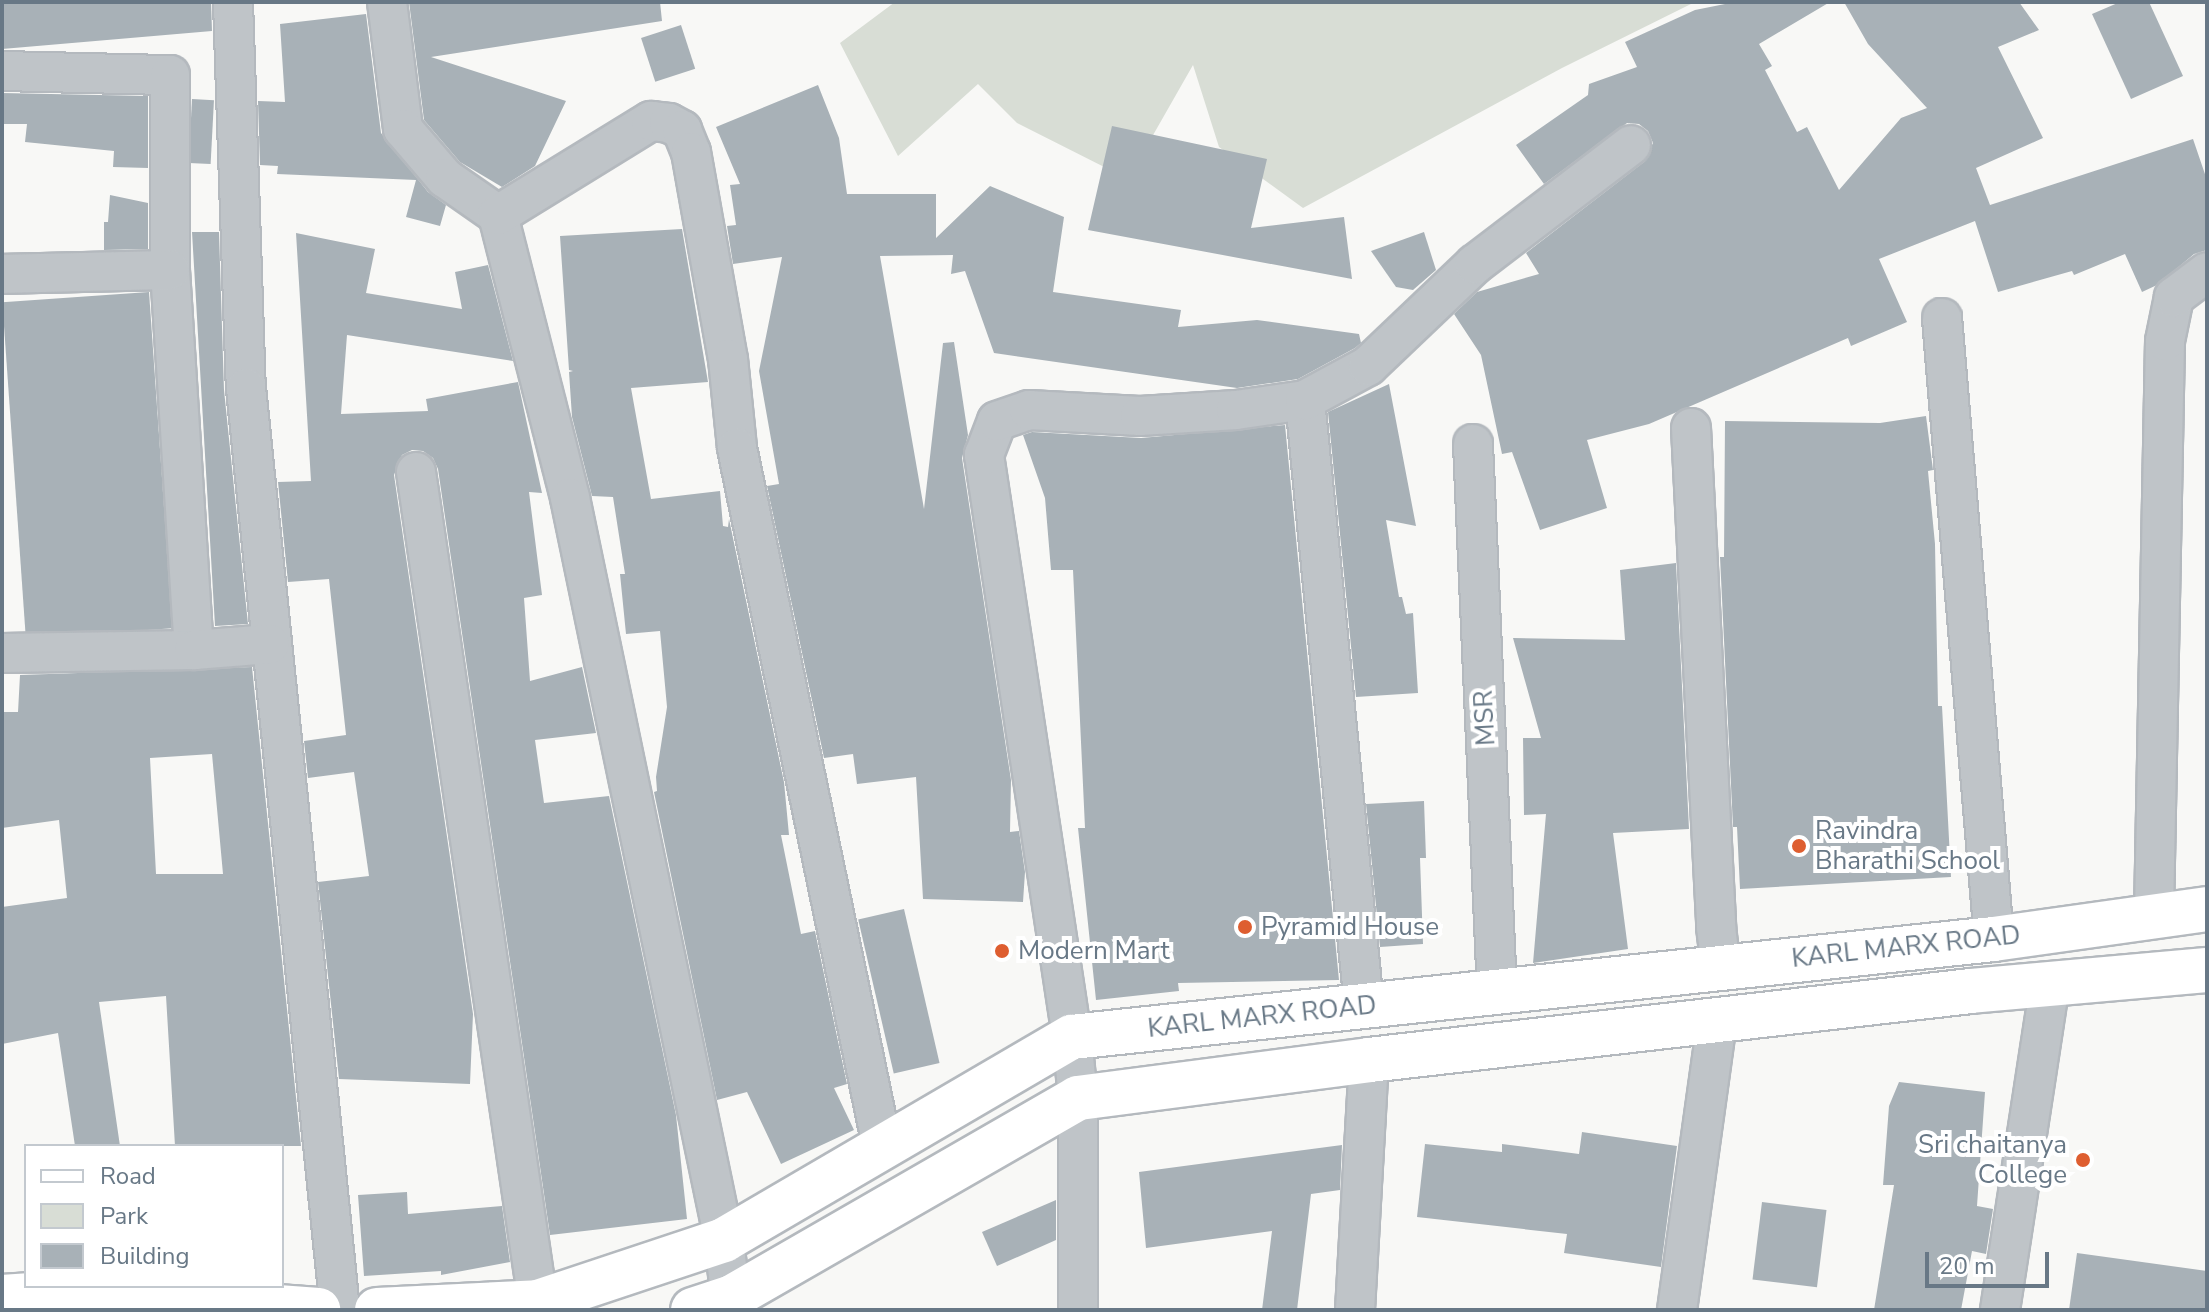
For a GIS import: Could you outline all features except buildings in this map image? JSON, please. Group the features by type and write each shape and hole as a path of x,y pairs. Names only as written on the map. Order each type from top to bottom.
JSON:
{"main road":[{"name":"KARL MARX ROAD","path":"377,1310 538,1302 724,1240 882,1145 1072,1037 1994,939 2154,914 2207,909"},
{"name":"KARL MARX ROAD","path":"719,1306 1078,1098 1369,1060 2050,984 2207,970"},
{"path":"2,1297 75,1292 318,1310"}],"street":[{"path":"233,2 246,388 340,1310"},
{"path":"387,2 403,129 445,178 498,215 570,498 724,1240 719,1306"},
{"path":"2,71 170,75 170,270 194,650"},
{"path":"498,215 651,121 669,123 682,130 691,152 728,359 737,448 882,1145"},
{"path":"1078,1310 1078,1098 1072,1037 984,455 997,421 1029,410 1140,416 1236,410 1305,400 1368,366 1475,264 1631,145"},
{"path":"2,274 170,270"},
{"path":"2154,914 2165,341 2174,297 2207,272"},
{"path":"1942,318 1994,939"},
{"path":"1305,400 1364,1006"},
{"path":"1691,428 1716,927 1721,968"},
{"name":"MSR","path":"1473,444 1497,991"},
{"path":"416,472 538,1302"},
{"path":"2,653 194,650 270,644"},
{"path":"2000,1310 2050,984"},
{"path":"1677,1310 1717,1021"},
{"path":"1355,1310 1369,1060"}],"green space":[{"path":"895,2 1695,2 1562,68 1303,208 1219,147 1193,65 1128,179 1017,123 978,84 898,156 840,43"}],"place":[{"name":"Ravindra Bharathi School","path":"1799,846"},
{"name":"Pyramid House","path":"1245,927"},
{"name":"Modern Mart","path":"1002,951"},
{"name":"Sri chaitanya College","path":"2083,1160"}]}
